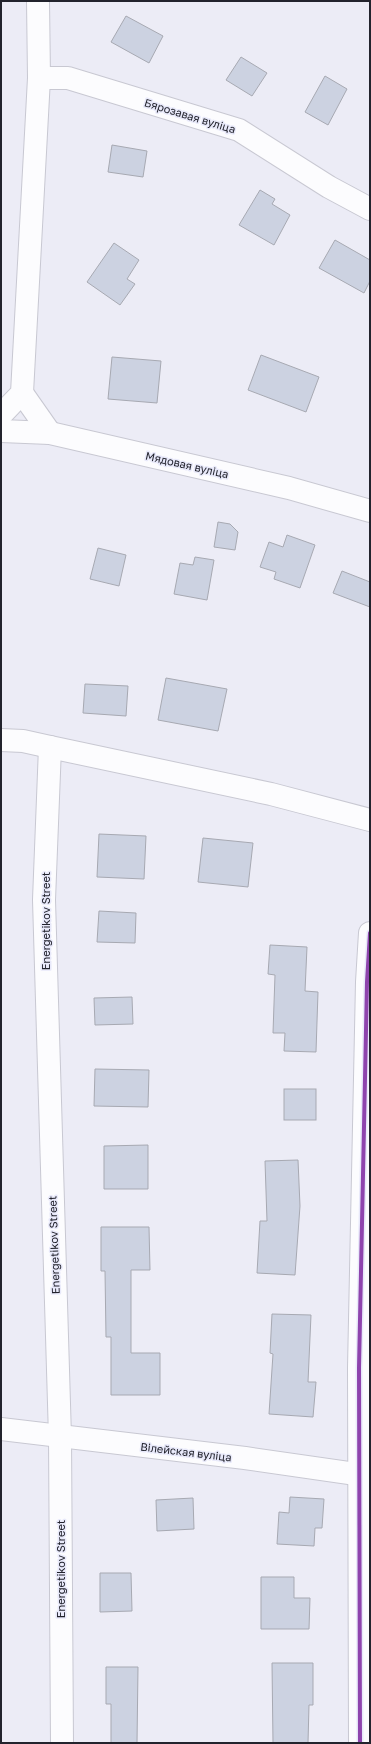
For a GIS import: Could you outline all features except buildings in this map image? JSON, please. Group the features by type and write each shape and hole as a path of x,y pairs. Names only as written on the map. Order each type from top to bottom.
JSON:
{"street":[{"path":"38,1 39,78 22,393 50,433"},
{"name":"Бярозавая вуліца","path":"39,78 68,78 239,130 329,187 370,209"},
{"path":"1,415 22,393"},
{"name":"Мядовая вуліца","path":"1,431 50,433 289,488 370,511"},
{"path":"1,740 23,741 271,794 370,820"},
{"name":"Energetikov Street","path":"50,747 44,900 60,1437 62,1743"},
{"path":"360,1743 365,1475 359,1360 370,933"},
{"name":"Вілейская вуліца","path":"1,1429 245,1458 365,1475"}],"transit line":[{"path":"360,1743 359,1368 367,982 370,933"}]}
